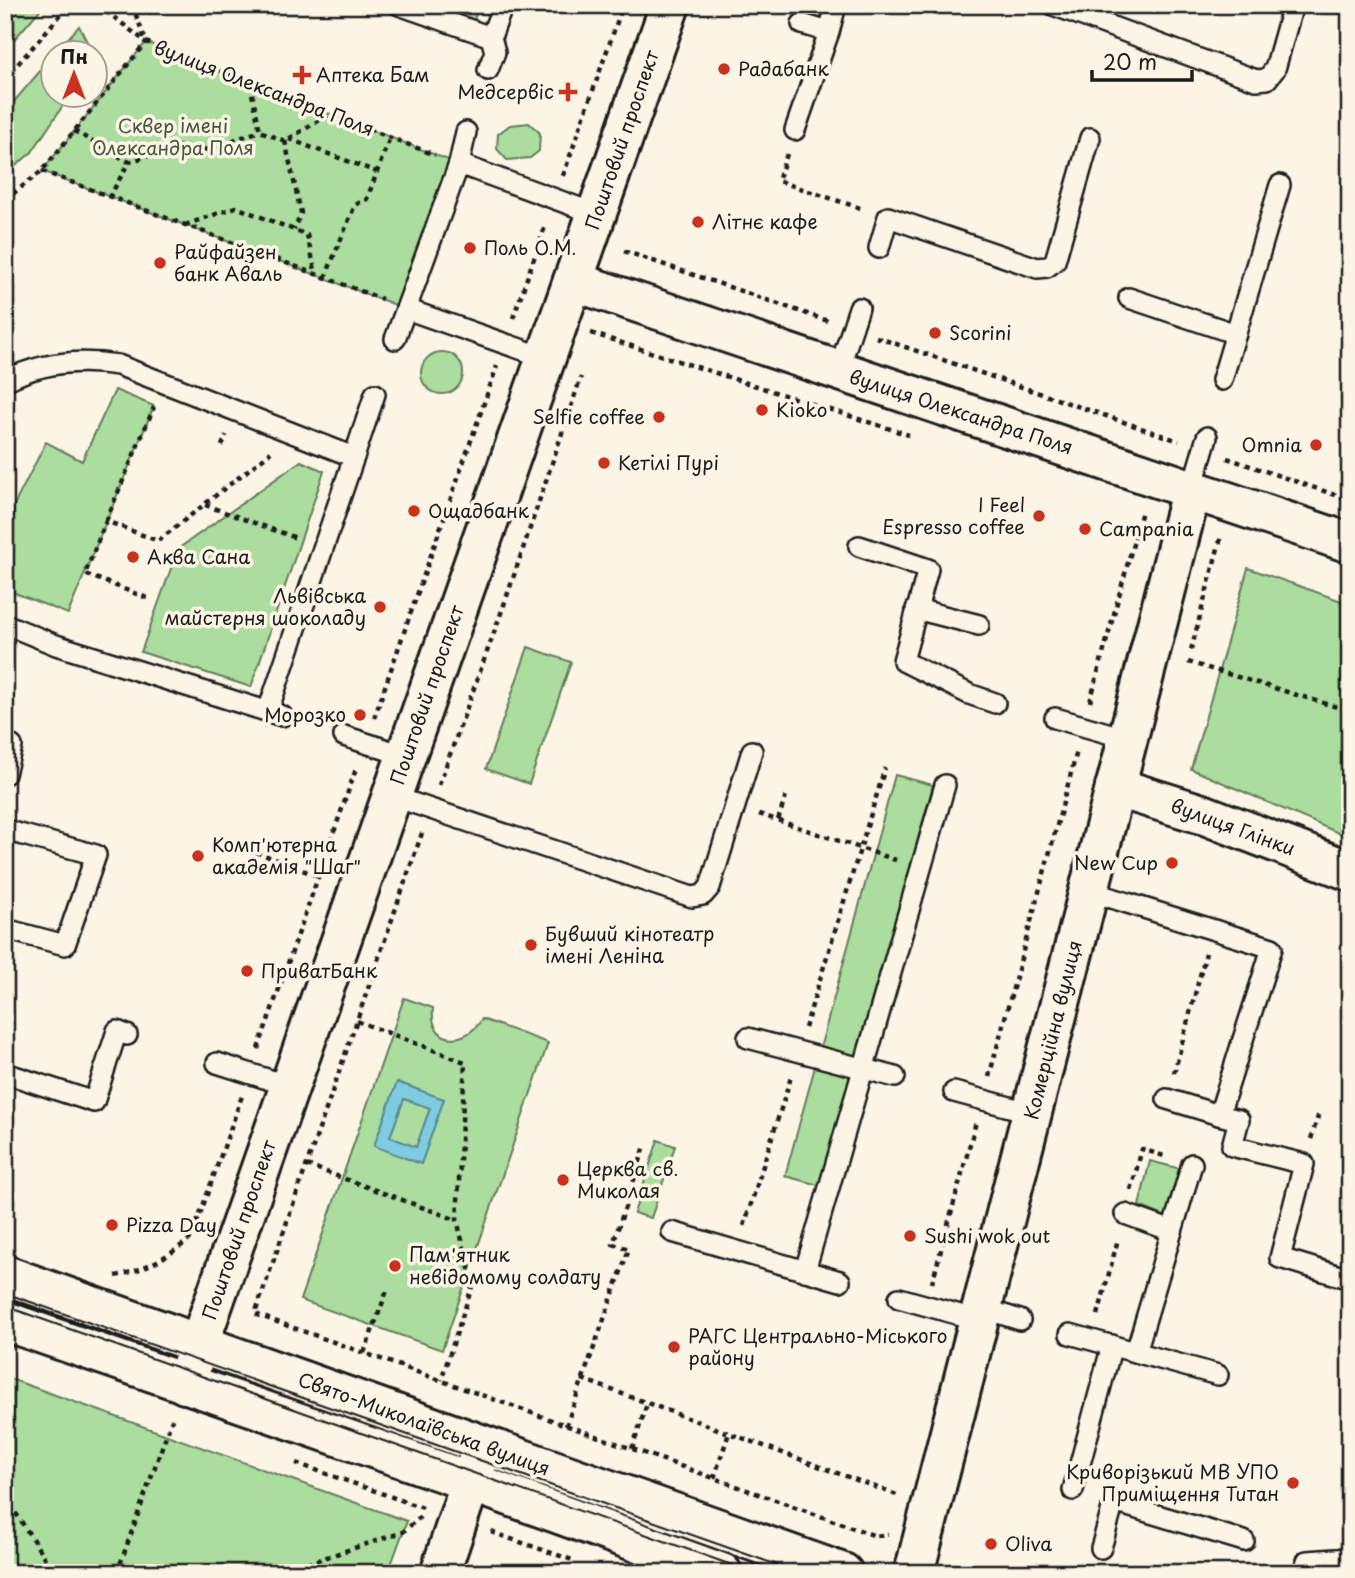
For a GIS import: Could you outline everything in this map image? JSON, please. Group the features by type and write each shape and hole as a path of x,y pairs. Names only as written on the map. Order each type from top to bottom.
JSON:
{"street":[{"name":"Поштовий проспект","path":"179,1402 670,5"},
{"name":"вулиця Олександра Поля","path":"573,281 1350,543"},
{"name":"Комерційна вулиця","path":"914,1573 1192,488"},
{"name":"вулиця Глінки","path":"1115,787 1205,815 1350,871"},
{"name":"Свято-Миколаївська вулиця","path":"5,1275 843,1573"},
{"name":"Свято-Миколаївська вулиця","path":"5,1321 179,1402 471,1482 722,1573"},
{"path":"440,1573 483,1446"}],"lane":[{"path":"399,5 491,37"},
{"path":"488,70 495,52 491,37 503,5"},
{"path":"795,130 836,5"},
{"path":"1053,5 1256,80 1267,79 1275,69 1293,5"},
{"path":"802,24 829,32"},
{"path":"395,339 459,164 466,132"},
{"path":"879,248 888,217 1037,268 1047,267 1055,261 1090,138"},
{"path":"459,164 597,214"},
{"path":"1222,380 1280,185"},
{"path":"1129,298 1236,334"},
{"path":"838,372 859,308"},
{"path":"406,309 546,358"},
{"path":"5,381 43,366 78,360 118,365 354,457"},
{"path":"5,624 56,645 275,714 323,547 375,394"},
{"path":"1192,488 1205,443"},
{"path":"859,546 928,569 904,661 969,694 995,703"},
{"path":"916,609 979,625"},
{"path":"1055,718 1128,739"},
{"path":"344,736 406,756"},
{"path":"5,774 12,746"},
{"path":"392,796 692,897 703,895 710,887 752,751"},
{"path":"805,1271 945,785"},
{"path":"5,830 96,855 65,945 5,929"},
{"path":"1089,891 1272,948 1219,1115"},
{"path":"5,1073 94,1102 117,1031 127,1035"},
{"path":"748,1038 895,1077"},
{"path":"216,1063 289,1086"},
{"path":"954,1093 1032,1113"},
{"path":"1167,1099 1239,1120 1232,1146 1304,1164 1280,1258 1350,1279"},
{"path":"1136,1352 1192,1164"},
{"path":"1125,1214 1172,1231"},
{"path":"672,1232 840,1281"},
{"path":"899,1298 926,1306 1020,1320"},
{"path":"1070,1334 1217,1375"},
{"path":"1073,1490 1112,1345"},
{"path":"1101,1548 1114,1502 1244,1541"},
{"path":"1303,1573 1307,1561 1350,1558"}],"path":[{"path":"5,79 69,5"},
{"path":"98,5 146,42"},
{"path":"132,5 146,42"},
{"path":"110,1277 131,1273 174,1253 192,1237 623,5"},
{"name":"вулиця Олександра Поля","path":"5,200 42,171 146,42 459,164"},
{"path":"250,83 260,131"},
{"path":"287,140 330,114"},
{"path":"795,130 778,181 888,217"},
{"path":"74,131 129,162"},
{"path":"109,198 129,162 178,146 195,153 260,131 377,172"},
{"path":"326,278 355,205 367,199 390,138"},
{"path":"287,140 301,213 294,230"},
{"path":"42,171 406,309"},
{"path":"185,225 236,207 307,235 316,275"},
{"path":"590,347 628,238"},
{"path":"624,251 852,329 1205,443 1350,500"},
{"path":"582,373 505,602 430,809 256,1314 876,1536 893,1531"},
{"path":"146,598 85,574 164,384"},
{"path":"106,521 158,541 294,434"},
{"path":"204,505 323,547"},
{"path":"926,1306 1143,510"},
{"path":"1188,662 1350,711"},
{"path":"736,1252 799,1051 858,847 885,768"},
{"path":"778,820 786,796"},
{"path":"735,806 920,868"},
{"path":"256,852 318,876"},
{"path":"1167,1099 1213,929"},
{"path":"357,1021 465,1062 457,1220 473,1284 441,1381"},
{"path":"566,1426 629,1250 613,1244 645,1146"},
{"path":"307,1165 457,1220"},
{"path":"364,1353 388,1288"},
{"path":"582,1379 903,1497"},
{"path":"160,1415 179,1402"},
{"path":"179,1402 183,1423"},
{"path":"5,1496 54,1573 73,1567 92,1566 116,1573 179,1402"},
{"path":"632,1449 647,1404"},
{"path":"714,1478 729,1433"},
{"path":"278,1573 403,1532 428,1510 289,1460"},
{"path":"458,1520 583,1564"}],"green space":[{"path":"5,5 44,5 5,50"},
{"path":"428,5 479,5 474,20"},
{"path":"79,26 85,38 68,38"},
{"name":"Сквер імені Олександра Поля","path":"146,42 459,164 406,309 42,171 93,108 108,108 108,89"},
{"path":"38,73 38,108 61,108 32,152 5,175 5,112"},
{"path":"529,123 540,133 539,151 530,158 507,160 497,149 498,134 510,125"},
{"path":"442,352 457,358 463,373 457,388 442,394 427,388 421,373 427,358"},
{"path":"115,390 154,406 68,614 5,589 5,523 46,442 82,461"},
{"path":"301,461 324,471 251,687 141,652 178,549"},
{"path":"1248,568 1350,604 1350,838 1191,769"},
{"path":"528,647 571,662 529,784 486,769"},
{"path":"895,775 933,785 822,1186 785,1176"},
{"path":"404,998 433,1008 433,1020 437,1029 450,1038 467,1034 482,1019 548,1043 442,1350 300,1300"},
{"path":"658,1140 675,1146 651,1218 634,1213"},
{"path":"1150,1161 1181,1169 1167,1217 1139,1206"},
{"path":"5,1377 407,1521 388,1573 5,1573"}],"water":[{"path":"397,1082 444,1099 421,1164 374,1146","holes":["404,1099 430,1108 416,1147 390,1137"]}],"tram line":[{"path":"5,1293 800,1573"},
{"path":"5,1306 754,1573"}],"place":[{"name":"Радабанк","path":"724,69"},
{"name":"Аптека Бам","path":"302,75"},
{"name":"Медсервіс","path":"568,92"},
{"name":"Літнє кафе","path":"698,222"},
{"name":"Поль О.М.","path":"470,248"},
{"name":"Райфайзен банк Аваль","path":"160,263"},
{"name":"Scorini","path":"935,333"},
{"name":"Kioko","path":"762,410"},
{"name":"Selfie coffee","path":"659,417"},
{"name":"Omnia","path":"1316,445"},
{"name":"Кетілі Пурі","path":"604,463"},
{"name":"Ощадбанк","path":"414,511"},
{"name":"I Feel Espresso coffee","path":"1039,516"},
{"name":"Campania","path":"1085,529"},
{"name":"Аква Сана","path":"133,557"},
{"name":"Львівська майстерня шоколаду","path":"380,607"},
{"name":"Морозко","path":"360,715"},
{"name":"Комп'ютерна академія \"Шаг\"","path":"198,856"},
{"name":"New Cup","path":"1172,863"},
{"name":"Бувший кінотеатр імені Леніна","path":"531,945"},
{"name":"ПриватБанк","path":"247,971"},
{"name":"Церква св. Миколая","path":"563,1180"},
{"name":"Pizza Day","path":"112,1225"},
{"name":"Sushi wok out","path":"910,1236"},
{"name":"Пам'ятник невідомому солдату","path":"395,1266"},
{"name":"РАГС Центрально-Міського району","path":"674,1347"},
{"name":"Криворізький МВ УПО Приміщення Титан","path":"1293,1483"},
{"name":"Oliva","path":"991,1544"}]}
